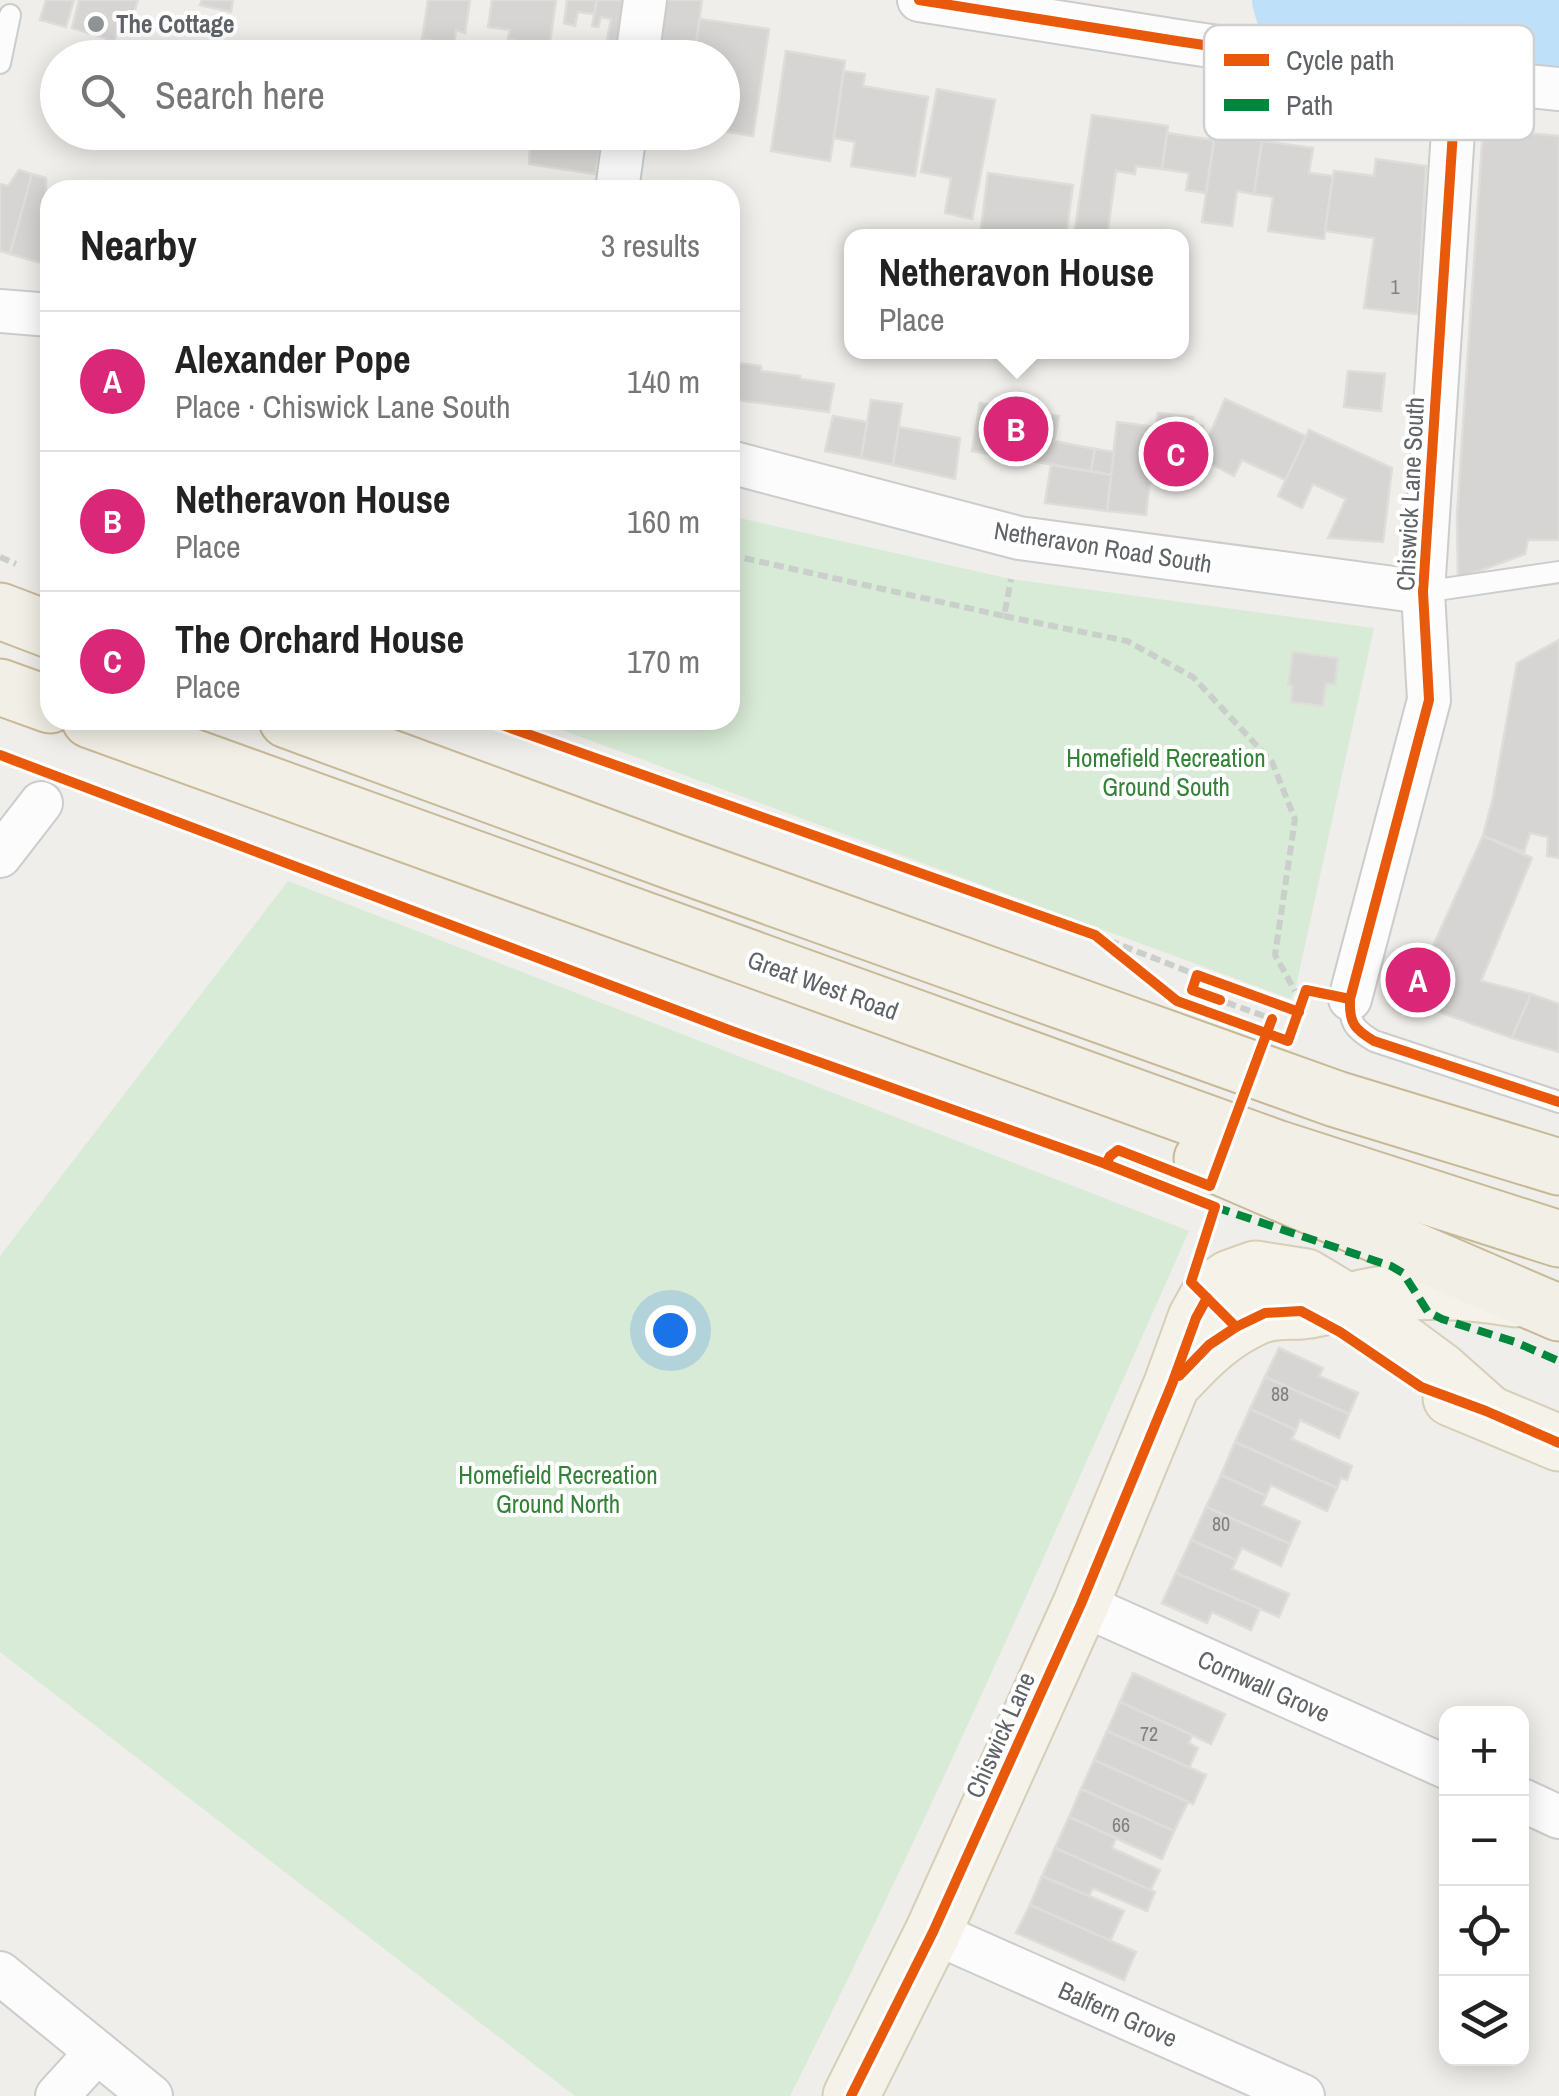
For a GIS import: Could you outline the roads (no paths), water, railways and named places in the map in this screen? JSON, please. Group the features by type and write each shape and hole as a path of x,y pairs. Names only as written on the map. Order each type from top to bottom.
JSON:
{"highway":[{"path":"0,611 40,626"},
{"path":"0,687 40,702"},
{"name":"Great West Road","path":"118,730 1276,1148 1559,1239"},
{"path":"313,730 1336,1099 1559,1168"},
{"path":"318,802 1268,1186 1548,1308"}],"main road":[{"name":"Chiswick Lane","path":"852,2096 934,1932 1081,1604 1172,1384 1209,1345 1265,1313 1380,1295 1457,1292 1494,1295 1548,1308"},
{"path":"1324,1306 1340,1332 1421,1387 1559,1443"}],"street":[{"path":"639,40 645,0"},
{"path":"919,0 1204,46"},
{"path":"1534,86 1559,88"},
{"name":"Chiswick Lane South","path":"1350,999 1428,700 1423,592 1451,140"},
{"path":"618,180 623,150"},
{"path":"0,311 40,314"},
{"name":"Netheravon Road South","path":"740,465 1018,538 1423,592"},
{"path":"0,856 42,802"},
{"name":"Cornwall Grove","path":"1081,1604 1439,1764"},
{"path":"1529,1803 1559,1817"},
{"name":"Balfern Grove","path":"934,1932 1303,2096"},
{"path":"0,1973 151,2096"},
{"path":"57,2096 97,2052"}],"lane":[{"path":"0,63 10,15"},
{"path":"1423,592 1559,572"},
{"path":"1350,999 1349,1017 1359,1032 1374,1041 1559,1102"}],"water":[{"path":"1288,0 1559,0 1559,66 1534,69 1534,25 1347,25 1292,13"}],"waterway":[{"path":"1288,0 1292,13 1347,25"},
{"path":"1534,69 1559,66"}],"place":[{"name":"The Cottage","path":"96,24"},
{"name":"Netheravon House","path":"1016,429"},
{"name":"The Orchard House","path":"1176,454"},
{"name":"Alexander Pope","path":"1418,980"}],"park label":[{"name":"Homefield Recreation Ground South","path":"1166,772"},
{"name":"Homefield Recreation Ground North","path":"558,1490"}]}
